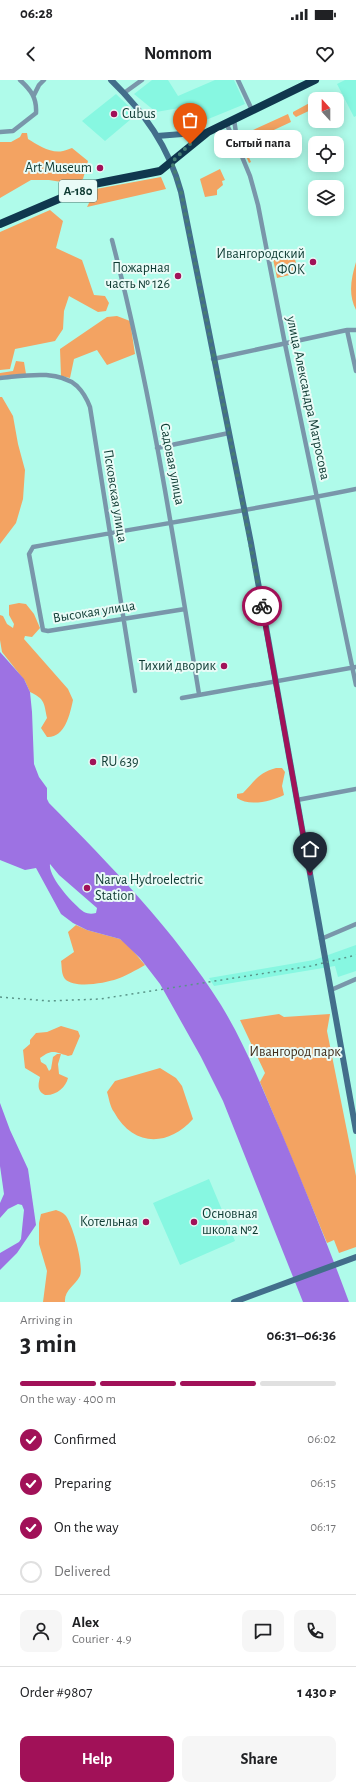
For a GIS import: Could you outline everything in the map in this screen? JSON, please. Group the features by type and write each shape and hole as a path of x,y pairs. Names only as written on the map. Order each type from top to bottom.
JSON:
{"highway":[{"name":"А-180","path":"0,224 94,184 117,178 155,172 172,162 190,144 208,132 315,80"}],"street":[{"path":"20,80 34,96"},
{"path":"0,132 13,131 36,113 34,96 39,85 44,80"},
{"path":"124,93 142,80"},
{"path":"238,80 252,110"},
{"path":"113,81 145,116 172,162 181,192 276,681 356,1131"},
{"name":"улица Александра Матросова","path":"234,119 238,148 256,193 285,344 354,667 356,685"},
{"path":"226,123 238,148"},
{"path":"157,136 208,132"},
{"name":"Садовая улица","path":"112,240 129,309 158,448 172,522 199,694"},
{"path":"213,359 346,330 356,330"},
{"path":"346,330 356,371"},
{"name":"Псковская улица","path":"0,378 46,375 58,378 74,384 83,392 90,407 122,619 135,691"},
{"path":"158,448 229,433"},
{"path":"110,532 244,511 356,489"},
{"name":"Высокая улица","path":"110,532 33,547 29,554 43,630 48,631 185,609"},
{"path":"182,698 354,667"},
{"path":"297,800 356,788"},
{"path":"321,939 356,924"},
{"path":"330,990 356,979"},
{"path":"234,1302 356,1257"}],"shaded area":[{"path":"152,80 168,80 178,96 215,80 234,80 245,104 196,124 190,108 186,109 185,107 156,112 134,94"},
{"path":"345,80 356,80 356,116 354,117 344,98 344,92 341,92 337,84"},
{"path":"116,94 137,114 105,141 82,121"},
{"path":"0,652 24,679 30,692 34,764 39,777 47,788 47,799 49,803 141,900 203,977 221,1005 254,1068 316,1217 349,1302 303,1302 223,1101 201,1057 160,984 140,958 120,939 87,930 73,923 61,914 36,868 25,870 0,860","holes":["50,864 59,875 97,908 96,913 90,914 84,912 68,897 53,876 50,870"]},
{"path":"356,945 356,971 338,977 335,966 214,986 209,978 314,960"},
{"path":"0,1103 10,1130 28,1169 36,1225 17,1253 0,1270 0,1253 19,1242 21,1239 24,1210 22,1205 18,1204 8,1209 0,1218 0,1203 4,1194 0,1166"},
{"name":"Основная школа №2","path":"209,1179 235,1241 180,1265 153,1203"}],"green space":[{"path":"308,104 308,111 296,117 293,112"},
{"path":"288,114 291,122 246,143 244,140 243,144 251,162 249,163 239,140 253,130"},
{"path":"22,133 27,133 28,139 49,150 58,152 72,148 88,161 83,179 74,184 49,180 31,180 0,198 0,142 11,142 20,137"},
{"path":"220,169 225,180 222,181 223,185 217,190 217,195 205,197 200,179"},
{"path":"161,177 166,189 87,207 96,189"},
{"path":"50,210 63,221 56,248 82,260 94,295 105,296 109,303 106,311 98,312 69,296 64,311 63,329 55,341 15,349 10,369 0,370 0,232"},
{"path":"294,254 298,273 277,278 273,259"},
{"path":"356,262 356,310 353,304 351,286"},
{"path":"117,316 130,321 135,354 107,365 97,350 74,359 70,378 61,376 60,349 107,317"},
{"path":"16,361 24,362 26,374 0,376 0,373 13,371"},
{"path":"0,397 2,397 13,416 25,470 23,499 16,523 0,544"},
{"path":"19,603 26,604 34,614 40,628 32,637 25,636 24,639 68,689 73,700 66,724 58,734 53,736 47,737 41,728 47,718 43,702 39,697 30,692 25,681 2,652 0,640 0,615 3,616 7,624 13,628 14,624 9,615 9,605"},
{"path":"276,768 282,768 285,772 282,786 284,795 267,801 254,803 242,801 237,798 237,794 243,793 261,775"},
{"path":"76,925 87,930 120,939 129,946 145,965 117,979 105,982 76,984 70,982 64,977 61,961 74,952 68,932"},
{"name":"Ивангород парк","path":"279,1014 284,1017 330,1014 327,1031 356,1176 356,1247 339,1253 334,1240 327,1243 260,1082 265,1073 240,1020"},
{"path":"61,1026 78,1031 80,1036 72,1055 68,1056 61,1054 58,1064 59,1074 68,1078 65,1085 53,1094 45,1095 39,1088 40,1077 25,1068 23,1050 30,1044 30,1040 36,1033 47,1032","holes":["51,1052 60,1054 53,1057 51,1069 49,1071 46,1065 41,1062 40,1058"]},
{"path":"160,1068 176,1078 182,1086 193,1119 173,1135 151,1139 141,1137 131,1132 122,1123 112,1108 107,1092 115,1081"},
{"path":"56,1210 65,1215 72,1228 79,1255 81,1271 80,1276 66,1294 65,1302 43,1302 47,1271 39,1244 39,1223 41,1214"}],"railway":[{"path":"0,997 49,1001 100,999 311,966 356,955"}],"way so far":[{"path":"190,144 172,162 181,192 262,606"}],"place":[{"name":"Cubus","path":"114,114"},
{"name":"Сытый папа","path":"190,144"},
{"name":"Art Museum","path":"100,168"},
{"name":"Ивангородский ФОК","path":"313,262"},
{"name":"Пожарная часть № 126","path":"178,276"},
{"name":"Тихий дворик","path":"224,666"},
{"name":"RU 639","path":"93,762"},
{"name":"Narva Hydroelectric Station","path":"87,888"},
{"name":"Котельная","path":"146,1222"},
{"name":"Основная школа №2","path":"194,1222"}],"route":[{"path":"262,606 310,873"}]}
